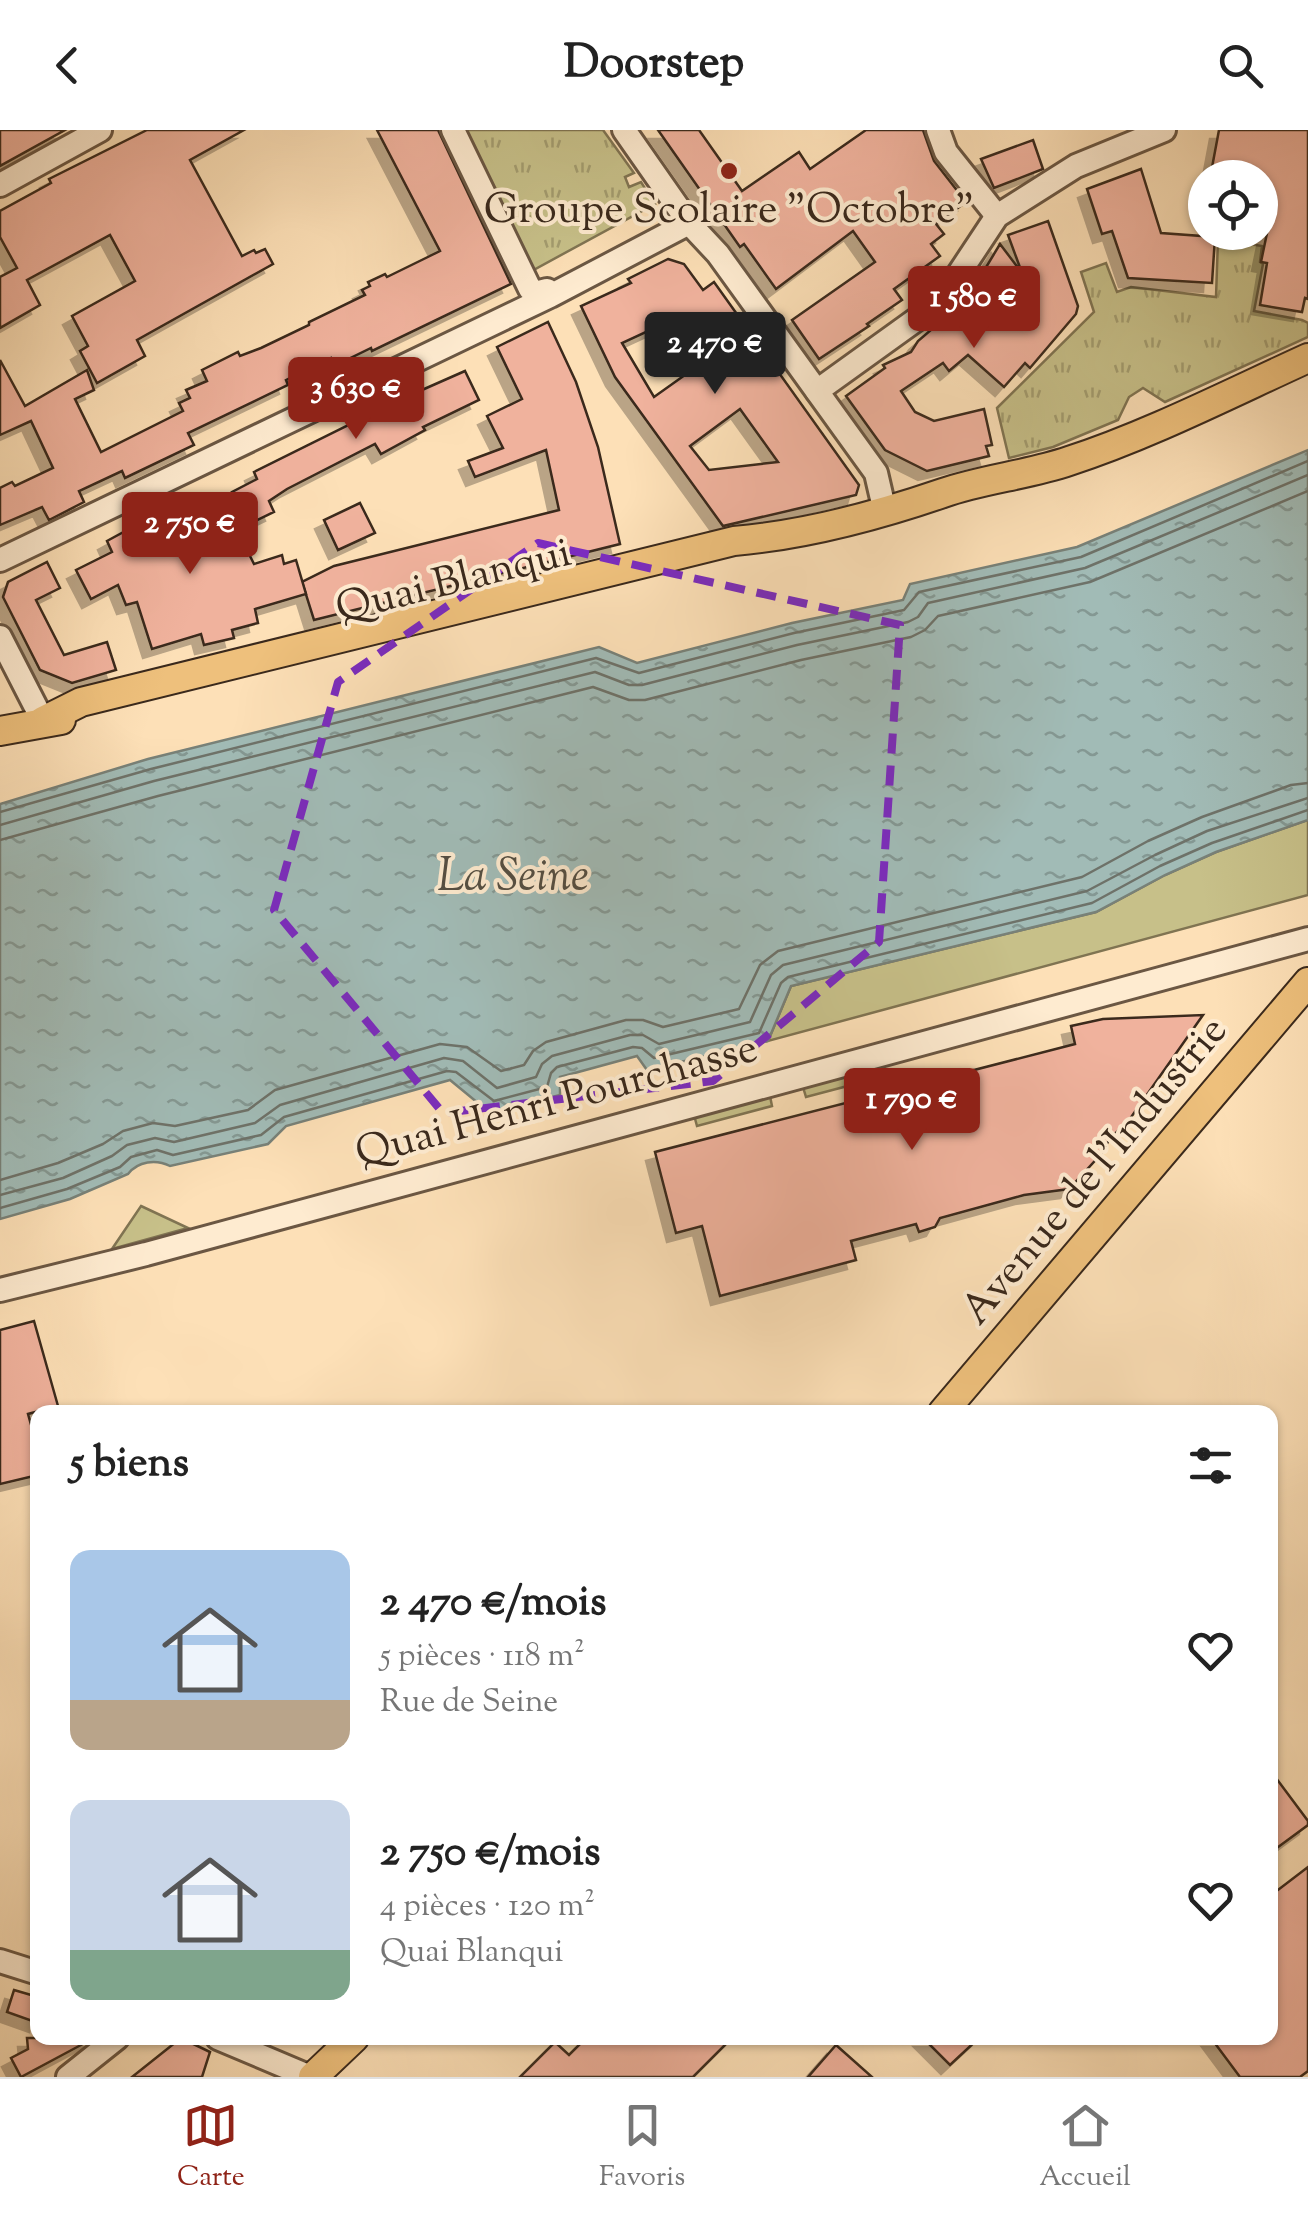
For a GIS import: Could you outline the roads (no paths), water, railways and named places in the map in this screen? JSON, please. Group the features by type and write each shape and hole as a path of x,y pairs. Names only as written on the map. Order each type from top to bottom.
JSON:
{"main road":[{"name":"Quai Blanqui","path":"0,731 43,721 86,718 693,566 748,550 763,539 897,510 946,492 1073,460 1308,358"},
{"name":"Quai Blanqui","path":"897,510 944,509 1081,474 1308,374"},
{"name":"Avenue de l'Industrie","path":"949,1405 1308,982"},
{"path":"312,2077 346,2045"}],"street":[{"path":"0,185 100,130"},
{"path":"453,130 530,289 547,290"},
{"path":"624,130 876,473 897,510"},
{"path":"938,130 946,152 997,216"},
{"path":"817,391 924,314 952,284 997,216 1076,166 1164,130"},
{"path":"0,560 550,296 689,223"},
{"path":"0,636 43,721"},
{"name":"Quai Henri Pourchasse","path":"0,1290 146,1254 1308,939"},
{"path":"0,1960 30,1970"},
{"path":"68,2077 108,2045"},
{"path":"235,2045 312,2077"}],"water":[{"name":"La Seine","path":"1308,450 1308,820 1216,852 1096,912 791,986 768,1041 647,1070 637,1056 560,1077 560,1095 490,1113 450,1080 286,1126 268,1144 170,1166 142,1164 70,1199 0,1219 0,804 148,759 599,647 637,663 792,623 903,600 910,584 1077,547"}],"place":[{"name":"Groupe Scolaire \"Octobre\"","path":"729,171"}]}
